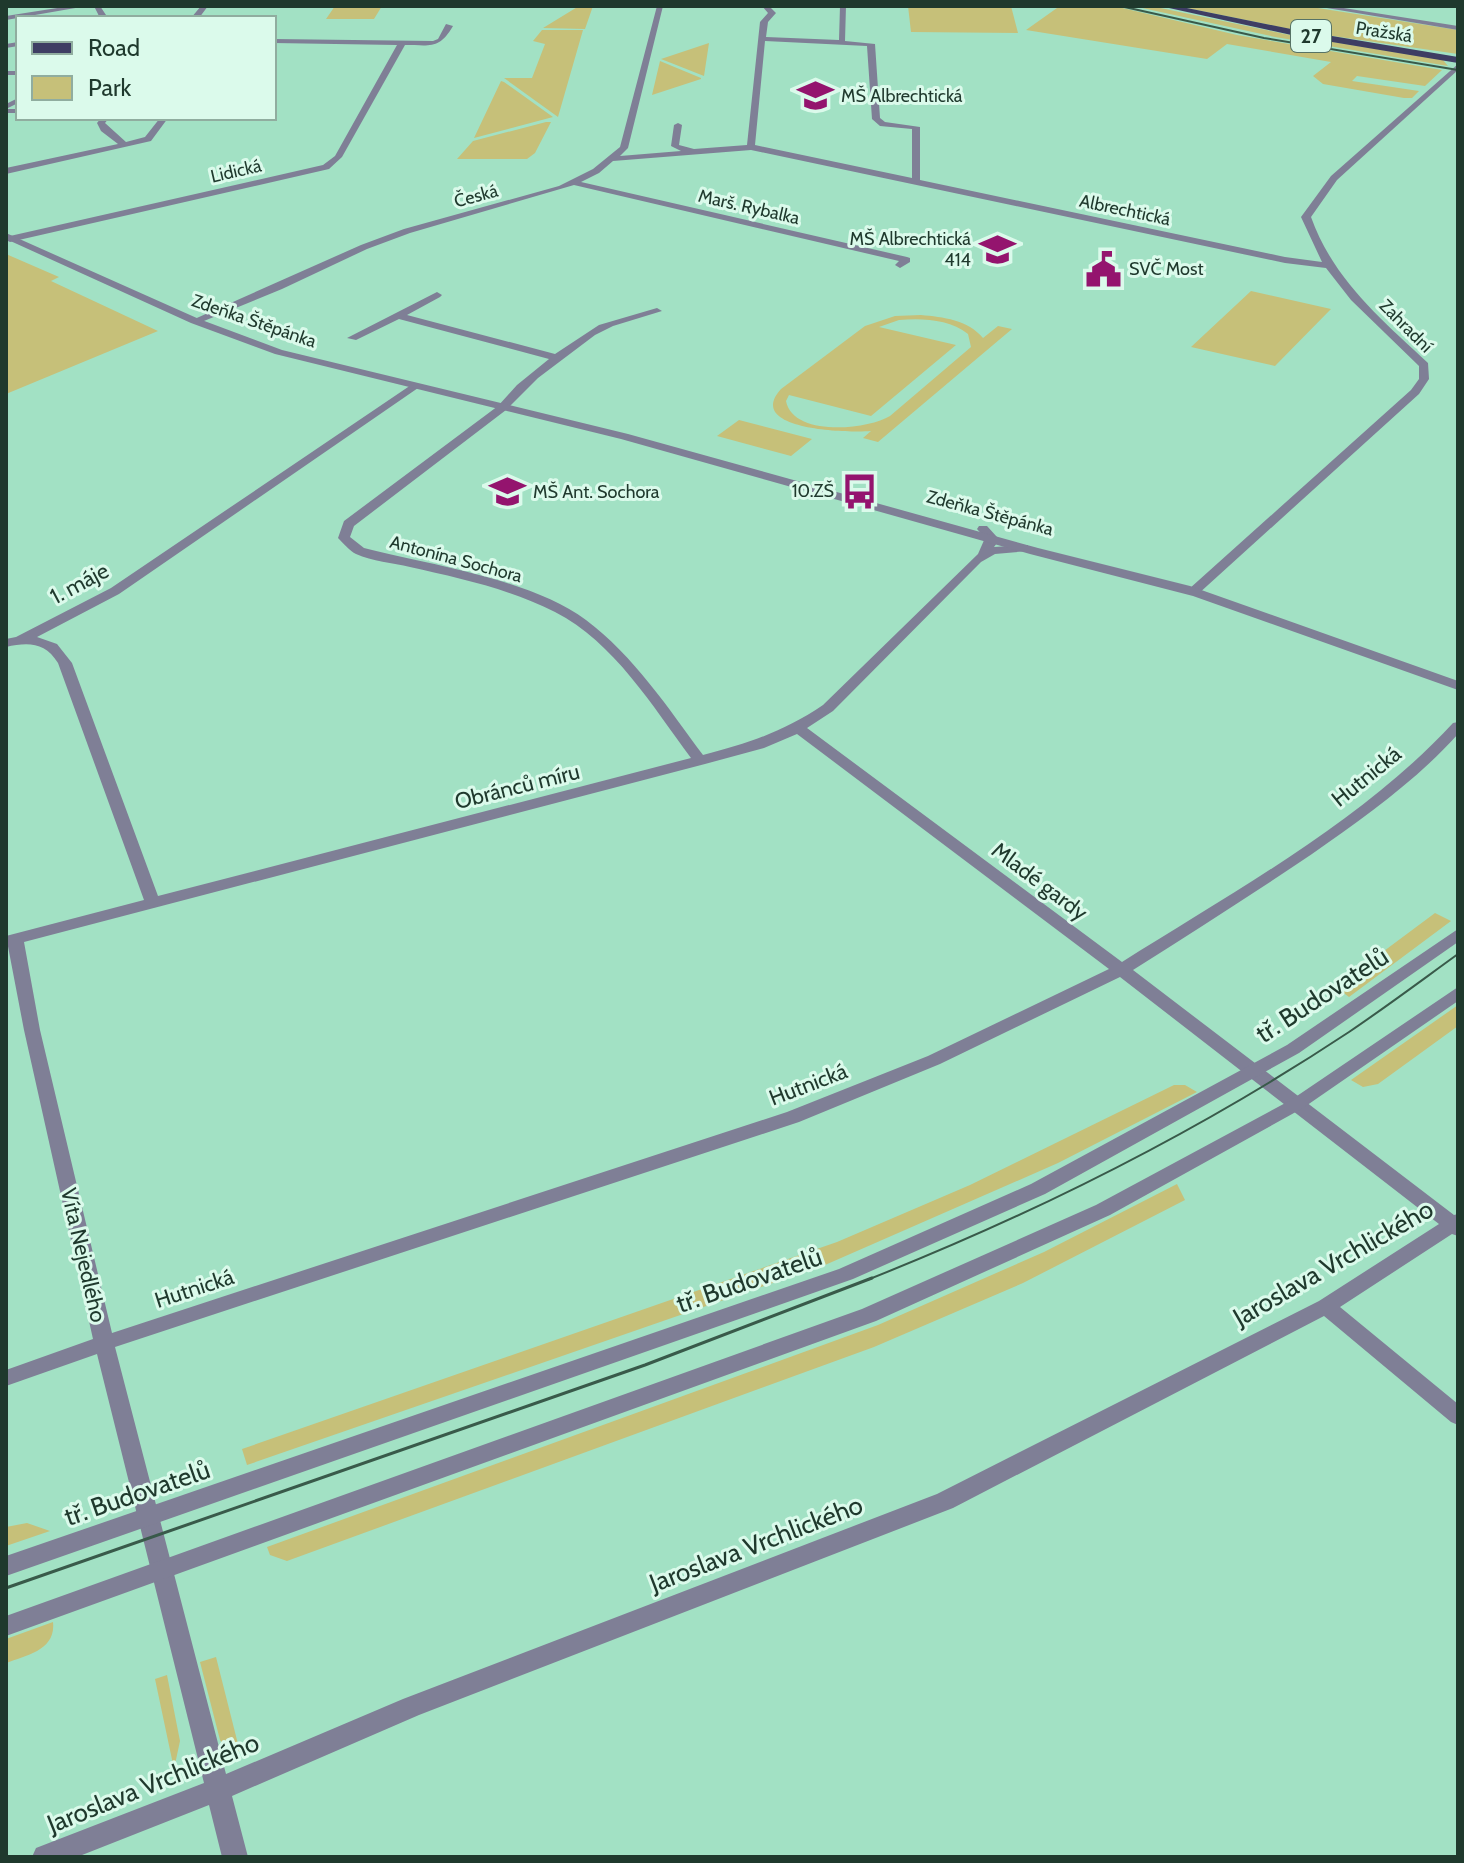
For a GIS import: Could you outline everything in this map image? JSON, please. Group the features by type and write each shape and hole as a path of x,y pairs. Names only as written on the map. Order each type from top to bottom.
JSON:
{"main road":[{"name":"Pražská","path":"1164,6 1296,33 1458,60"}],"street":[{"path":"19,16 84,6"},
{"name":"Česká","path":"195,321 407,231 576,183 612,159 624,148 660,6"},
{"path":"751,147 764,22 772,13 765,6"},
{"path":"842,40 843,6"},
{"path":"1318,6 1458,28"},
{"path":"276,41 402,43 441,40 449,26"},
{"path":"763,39 842,40 871,44 876,119 883,124 916,125 916,181"},
{"name":"Lidická","path":"8,238 326,167 338,157 402,43"},
{"name":"Zahradní","path":"1193,592 1415,392 1424,379 1424,365 1338,281 1311,235 1306,217 1317,197 1334,178 1458,66"},
{"path":"103,120 101,123 104,129 125,145"},
{"path":"6,171 148,139 162,120"},
{"path":"678,125 675,146 695,153"},
{"name":"Albrechtická","path":"612,159 751,147 916,181 1133,233 1329,266"},
{"name":"Marš. Rybalka","path":"576,183 907,260 900,265"},
{"path":"747,232 758,225"},
{"name":"Zdeňka Štěpánka","path":"8,238 195,321 279,352 624,436 987,534 1145,573 1458,686"},
{"path":"352,338 437,295"},
{"path":"502,408 510,397 559,358 604,327 657,311"},
{"path":"398,316 559,358"},
{"name":"1. máje","path":"13,641 115,591 414,386"},
{"name":"Antonína Sochora","path":"502,408 348,524 344,538 360,551 489,585 542,602 579,621 647,688 700,761"},
{"name":"Zdeňka Štěpánka","path":"987,534 1024,548 1193,592"},
{"name":"Obránců míru","path":"11,940 759,745 798,728 828,708 977,559 991,543 987,534"},
{"path":"977,559 992,551 1024,548"},
{"name":"1. máje","path":"13,641 36,639 50,644 65,663 153,903"},
{"name":"Hutnická","path":"6,1378 793,1117 934,1060 1123,969 1251,888 1358,815 1437,749 1458,726"},
{"name":"Mladé gardy","path":"798,728 1123,969 1456,1225"},
{"name":"tř. Budovatelů","path":"6,1566 846,1274 1038,1189 1293,1049 1458,934"},
{"name":"Víta Nejedlého","path":"11,940 104,1343 235,1857"},
{"path":"6,1626 869,1315 1103,1210 1297,1104 1458,993"},
{"name":"Jaroslava Vrchlického","path":"45,1857 219,1789 411,1707 945,1501 1326,1306 1456,1225"},
{"path":"1326,1306 1458,1416"}],"green space":[{"path":"335,6 382,6 374,19 326,19"},
{"path":"579,6 593,6 585,29 543,28"},
{"path":"908,6 1011,6 1018,33 911,32"},
{"path":"1055,6 1114,6 1237,35 1442,70 1425,86 1357,76 1352,81 1419,91 1412,98 1404,98 1323,84 1313,76 1331,62 1227,44 1207,59 1026,30 1057,8"},
{"path":"1133,6 1151,6 1285,34 1443,60 1448,66 1275,37"},
{"path":"1177,6 1305,6 1458,30 1458,54 1305,32"},
{"path":"542,30 583,30 558,117 504,78 532,78 545,44 533,41"},
{"path":"709,43 704,76 661,59"},
{"path":"660,61 701,78 701,79 652,95"},
{"path":"501,81 504,82 553,117 474,138"},
{"path":"551,122 535,153 527,159 457,159 473,141"},
{"path":"6,254 59,277 51,281 158,331 6,394"},
{"path":"1251,291 1331,309 1275,366 1191,347"},
{"path":"895,316 946,318 963,323 983,338 998,326 1012,329 878,442 863,438 871,431 824,430 788,421 776,414 773,403 781,389 865,326","holes":["899,320 926,320 952,325 968,334 971,347 890,416 879,421 832,427 816,425 792,413 786,401 789,395 871,416 956,345 879,327"]},
{"path":"739,420 812,439 791,456 717,436"},
{"path":"1435,913 1451,921 1349,997 1341,991 1341,983"},
{"path":"1458,1005 1458,1026 1378,1084 1363,1087 1351,1080"},
{"path":"1174,1085 1185,1085 1197,1092 1058,1163 825,1265 247,1465 242,1449 837,1242 970,1185"},
{"path":"1177,1184 1185,1200 1023,1283 874,1347 287,1561 270,1555 267,1547 878,1325 1044,1252"},
{"path":"27,1523 50,1531 6,1546 6,1527"},
{"path":"53,1622 53,1631 45,1645 6,1663 6,1639"},
{"path":"216,1657 240,1752 224,1746 220,1740 200,1662"},
{"path":"167,1675 180,1741 174,1769 155,1679"}],"tram line":[{"path":"1120,6 1264,38 1458,70"},
{"path":"869,1279 1053,1199 1174,1137 1292,1069 1458,954"},
{"path":"6,1588 645,1365 869,1279"}],"place":[{"name":"MŠ Albrechtická","path":"815,96"},
{"name":"MŠ Albrechtická 414","path":"997,249"},
{"name":"SVČ Most","path":"1103,269"},
{"name":"10.ZŠ","path":"860,491"},
{"name":"MŠ Ant. Sochora","path":"507,492"}]}
